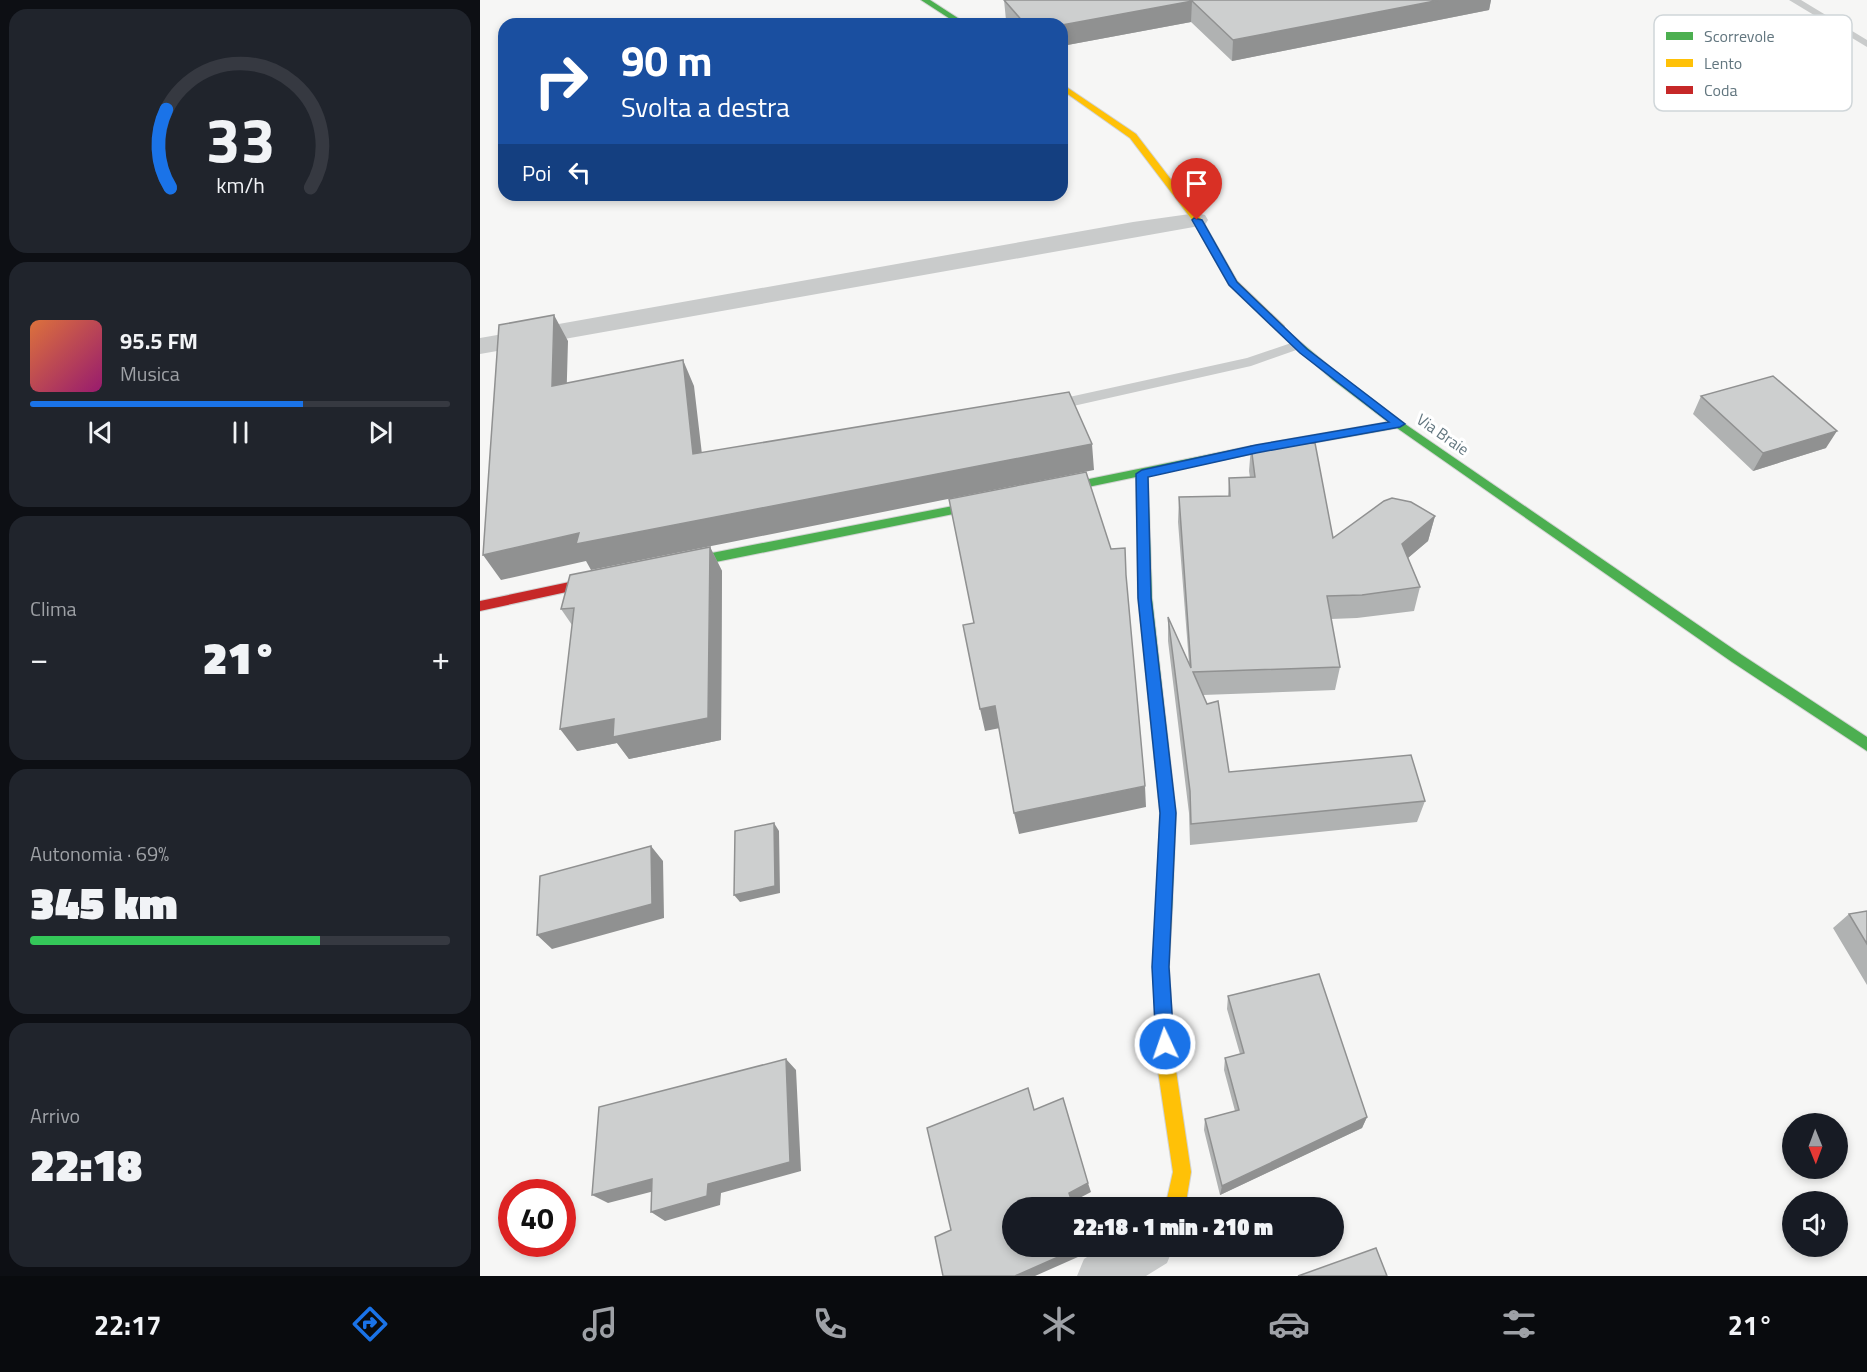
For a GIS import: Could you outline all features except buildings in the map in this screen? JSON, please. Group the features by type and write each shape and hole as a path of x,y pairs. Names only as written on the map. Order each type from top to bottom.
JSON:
{"street":[{"path":"925,0 954,18"},
{"name":"Via Braie","path":"1068,90 1133,136 1197,220 1233,283 1296,345 1400,424 1789,695 1867,745"},
{"path":"480,346 1133,229 1197,220"},
{"path":"1026,496 1256,449 1400,424"},
{"path":"1142,474 1144,598 1168,813 1161,967 1166,1064 1182,1172 1176,1197"},
{"path":"652,570 1003,500"},
{"path":"480,606 628,575"},
{"path":"1101,1276 1132,1257"}],"lane":[{"path":"1794,0 1819,15"},
{"path":"1852,35 1867,44"},
{"path":"1041,408 1251,362 1296,345"}],"traffic: fast":[{"path":"925,0 954,18"},
{"path":"1280,328 1337,378 1398,424 1737,659 1867,745"},
{"path":"1045,492 1256,449 1400,424"},
{"path":"1142,474 1145,598 1168,813 1164,912"},
{"path":"671,566 994,502"}],"traffic: slow":[{"path":"1068,90 1133,136 1197,220 1233,283 1280,328"},
{"path":"1164,912 1161,967 1166,1064 1182,1172 1177,1197"}],"traffic: jam":[{"path":"480,606 612,578"}],"route":[{"path":"1165,1044 1161,967 1168,813 1144,598 1142,474 1256,449 1400,424 1304,351 1233,283 1197,220"}]}
